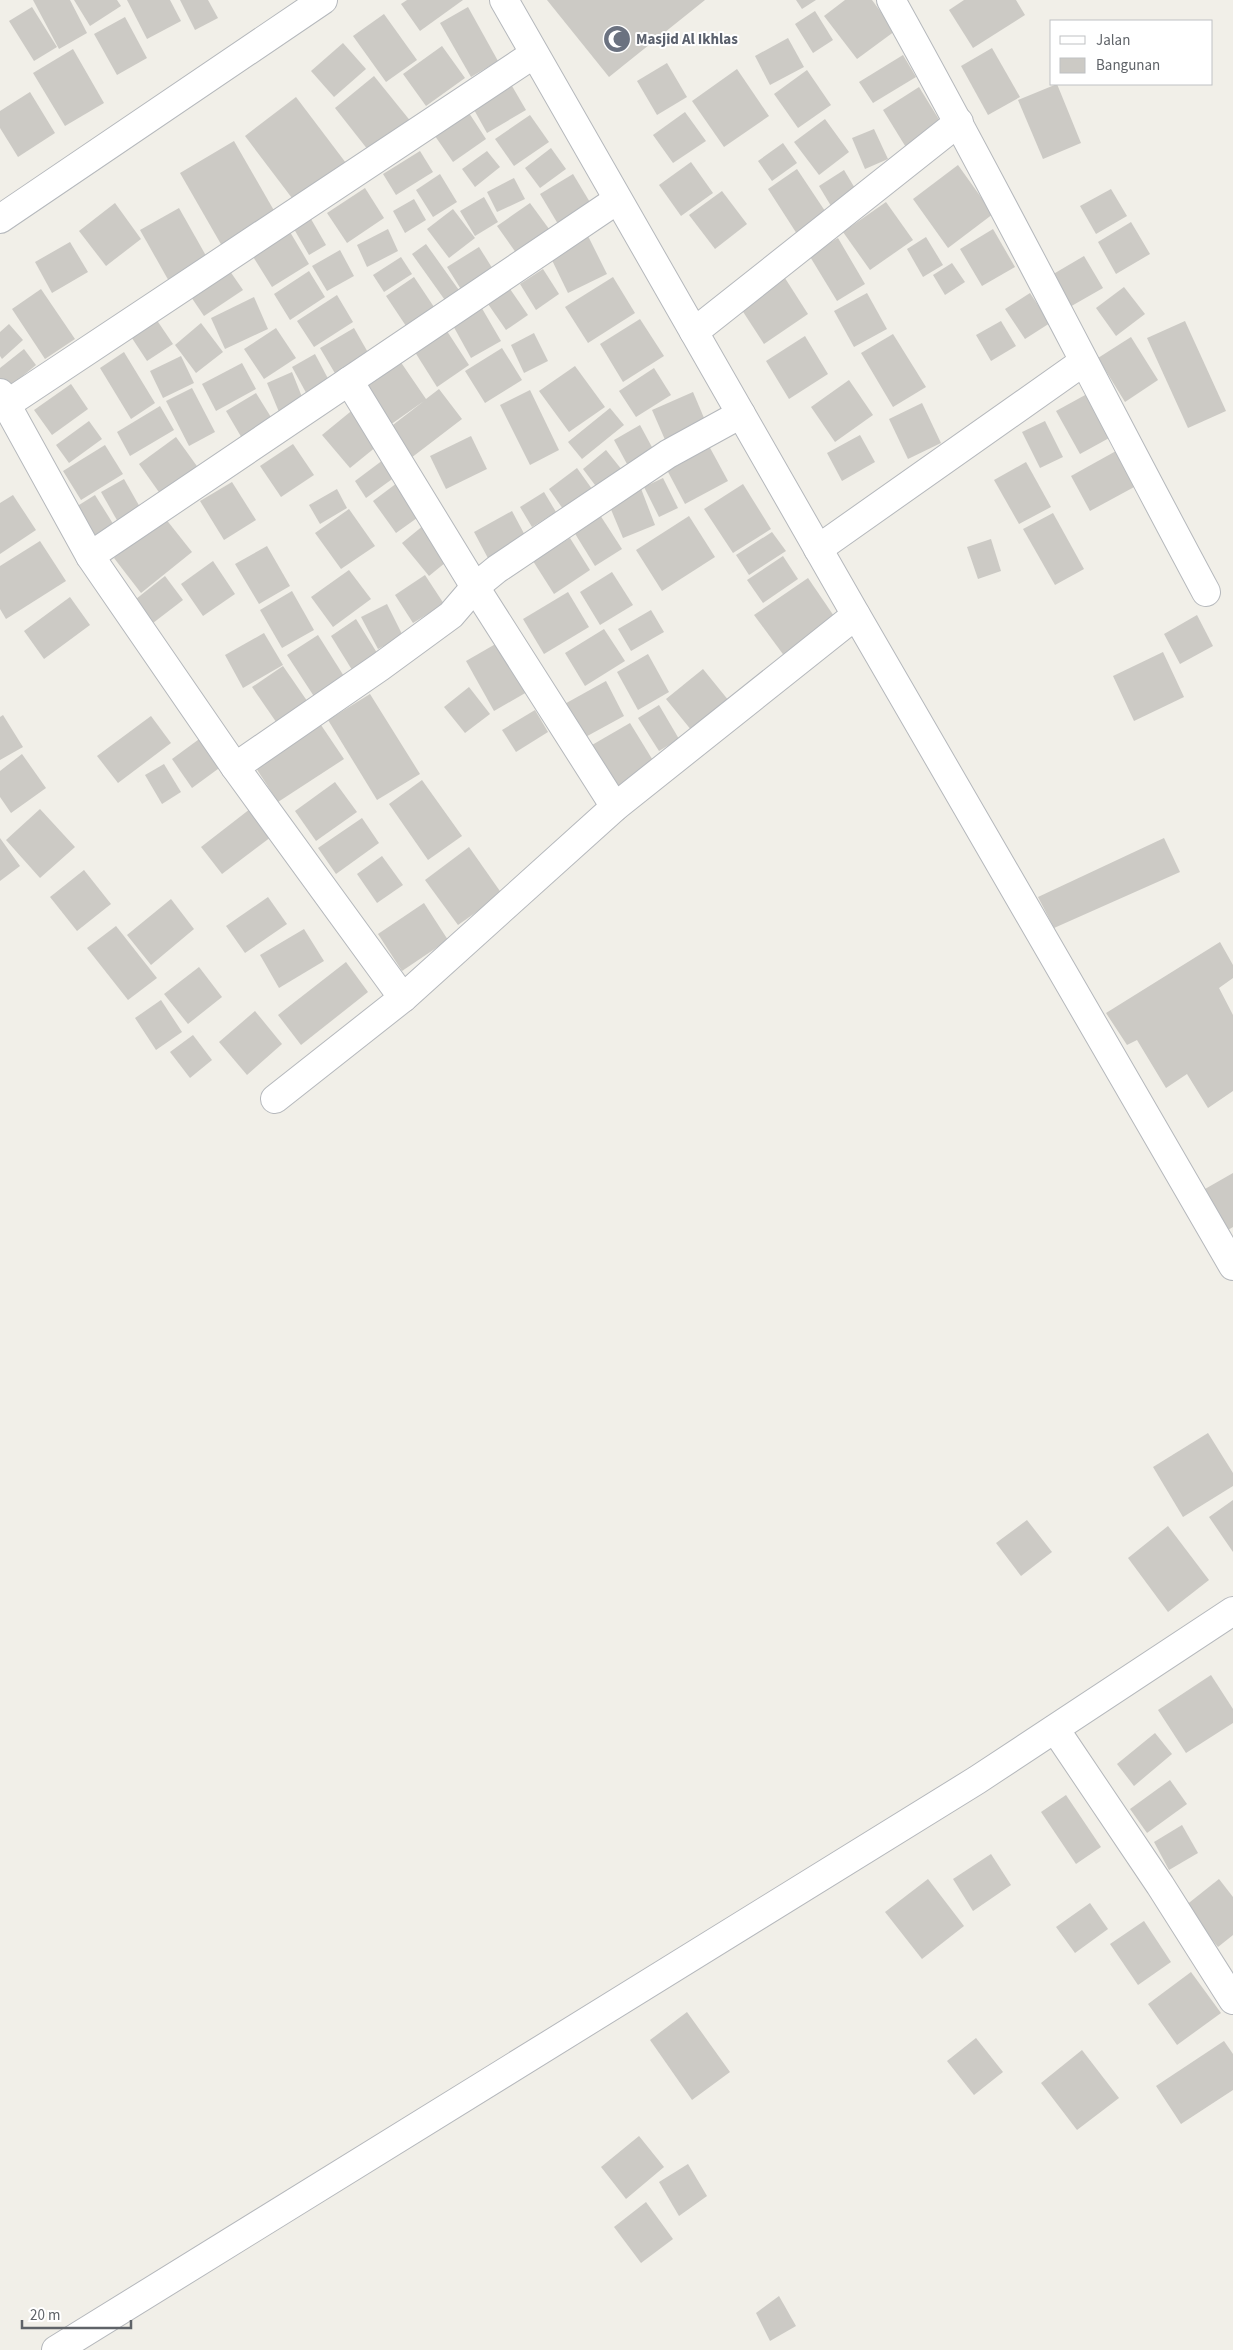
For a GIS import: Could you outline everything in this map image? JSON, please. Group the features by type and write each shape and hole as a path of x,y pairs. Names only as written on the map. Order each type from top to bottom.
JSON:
{"street":[{"path":"0,219 323,0"},
{"path":"504,0 740,414 1233,1266"},
{"path":"891,0 959,122 1083,362 1206,592"},
{"path":"403,998 235,767 90,556 4,398 534,54"},
{"path":"694,332 959,122"},
{"path":"90,556 617,200"},
{"path":"818,549 1083,362"},
{"path":"349,381 475,586 615,807"},
{"path":"235,767 452,615 475,586 497,569 668,454 740,414"},
{"path":"275,1099 403,998 615,807 856,615"},
{"path":"56,2350 977,1780 1233,1611"},
{"path":"1055,1729 1160,1884 1233,2000"}],"building":[{"path":"33,0 70,0 87,33 59,49"},
{"path":"74,0 117,0 121,6 90,26"},
{"path":"127,0 170,0 181,21 147,39"},
{"path":"180,0 208,0 218,18 195,30"},
{"path":"407,0 463,0 420,31 401,4"},
{"name":"Masjid Al Ikhlas","path":"547,0 705,0 609,77"},
{"path":"796,0 816,0 802,9"},
{"path":"845,0 872,0 895,31 857,59 824,16"},
{"path":"964,0 1016,0 1025,15 973,48 949,10"},
{"path":"32,7 57,47 34,61 9,21"},
{"path":"468,7 498,61 471,77 440,23"},
{"path":"815,11 833,40 813,53 795,24"},
{"path":"384,14 417,60 386,82 353,36"},
{"path":"125,17 147,58 117,75 94,34"},
{"path":"788,38 804,67 770,85 755,56"},
{"path":"343,43 366,69 334,97 311,71"},
{"path":"442,46 465,78 426,106 403,74"},
{"path":"992,48 1020,97 988,115 961,66"},
{"path":"73,49 104,103 65,126 33,73"},
{"path":"903,55 916,77 873,103 859,82"},
{"path":"667,63 687,97 657,115 637,81"},
{"path":"737,69 769,116 724,147 692,101"},
{"path":"807,70 831,105 798,128 774,94"},
{"path":"374,76 412,123 372,155 335,108"},
{"path":"1057,85 1081,143 1043,159 1018,100"},
{"path":"512,86 526,110 487,133 473,108"},
{"path":"919,87 943,126 907,149 883,110"},
{"path":"30,92 55,133 18,157 0,128 0,111"},
{"path":"296,97 349,167 298,206 245,136"},
{"path":"685,112 706,141 673,163 653,135"},
{"path":"469,113 486,139 453,162 435,136"},
{"path":"530,115 549,142 514,166 495,139"},
{"path":"825,119 849,152 819,175 794,142"},
{"path":"874,129 888,159 865,169 852,138"},
{"path":"234,141 276,214 222,246 180,173"},
{"path":"783,143 797,163 772,181 758,161"},
{"path":"551,148 566,169 540,188 525,168"},
{"path":"420,151 433,172 396,195 383,174"},
{"path":"487,151 500,167 475,187 462,169"},
{"path":"691,162 713,193 681,216 659,185"},
{"path":"958,165 993,214 948,248 913,199"},
{"path":"797,169 827,214 797,234 768,189"},
{"path":"844,170 856,190 831,206 819,186"},
{"path":"440,174 457,202 433,217 416,190"},
{"path":"573,174 591,204 558,224 540,194"},
{"path":"514,178 525,199 497,212 487,192"},
{"path":"365,188 384,218 347,243 327,213"},
{"path":"1111,189 1127,216 1096,234 1080,206"},
{"path":"722,191 747,224 715,249 689,215"},
{"path":"484,197 498,222 475,236 460,211"},
{"path":"414,199 426,220 405,233 393,211"},
{"path":"886,202 913,240 870,270 843,232"},
{"path":"115,203 141,239 106,266 79,231"},
{"path":"530,203 552,233 519,257 497,226"},
{"path":"179,208 209,261 170,283 140,230"},
{"path":"453,209 475,238 449,258 427,229"},
{"path":"311,219 326,245 309,255 294,229"},
{"path":"1131,222 1150,254 1116,274 1098,242"},
{"path":"388,229 398,251 367,267 357,245"},
{"path":"993,229 1015,267 982,286 960,249"},
{"path":"290,232 309,264 272,287 252,255"},
{"path":"587,234 607,274 568,293 548,252"},
{"path":"926,237 943,265 923,277 907,249"},
{"path":"838,238 865,284 837,301 809,255"},
{"path":"70,242 88,272 52,293 35,262"},
{"path":"426,244 461,293 447,303 412,254"},
{"path":"479,247 496,274 464,294 447,267"},
{"path":"340,250 354,276 327,291 312,266"},
{"path":"1084,256 1103,288 1068,308 1050,276"},
{"path":"401,257 412,274 384,292 373,275"},
{"path":"952,263 965,282 945,295 933,275"},
{"path":"225,264 243,290 204,316 187,291"},
{"path":"543,269 559,294 536,310 520,284"},
{"path":"309,271 325,297 290,320 274,294"},
{"path":"783,275 808,314 764,344 738,304"},
{"path":"414,277 434,307 406,326 386,296"},
{"path":"613,277 635,313 588,343 565,307"},
{"path":"508,286 528,315 506,330 486,301"},
{"path":"1124,287 1145,314 1116,336 1096,308"},
{"path":"41,289 75,339 45,359 12,309"},
{"path":"867,293 887,329 854,347 834,311"},
{"path":"1030,293 1050,323 1025,339 1005,309"},
{"path":"337,295 353,322 314,347 297,321"},
{"path":"254,297 268,329 225,349 211,318"},
{"path":"480,305 501,341 471,358 451,322"},
{"path":"152,313 173,344 147,361 126,329"},
{"path":"640,319 664,356 623,382 600,344"},
{"path":"1001,321 1016,346 991,361 976,335"},
{"path":"1185,321 1226,411 1188,428 1147,338"},
{"path":"201,323 223,352 196,373 175,345"},
{"path":"9,324 23,340 2,359 0,356 0,332"},
{"path":"276,328 296,358 264,379 244,349"},
{"path":"354,328 370,356 336,375 320,348"},
{"path":"445,328 469,365 437,387 413,349"},
{"path":"534,333 548,361 524,373 511,345"},
{"path":"893,334 926,387 893,407 861,353"},
{"path":"805,336 828,374 789,399 766,361"},
{"path":"1131,337 1158,380 1125,402 1098,358"},
{"path":"502,348 522,380 485,403 465,371"},
{"path":"24,349 36,365 8,388 0,378 0,368"},
{"path":"124,352 155,403 131,419 100,368"},
{"path":"315,354 333,388 310,400 292,367"},
{"path":"181,356 194,383 163,398 150,371"},
{"path":"400,361 426,399 439,389 462,419 411,458 389,428 424,401 390,425 363,387"},
{"path":"242,363 256,389 216,411 202,384"},
{"path":"575,366 605,407 569,432 539,391"},
{"path":"654,368 671,395 636,417 619,391"},
{"path":"292,372 304,402 279,412 267,383"},
{"path":"849,380 873,415 835,442 811,407"},
{"path":"71,384 88,409 52,435 34,410"},
{"path":"192,388 215,432 189,446 166,401"},
{"path":"530,390 559,450 530,465 500,405"},
{"path":"693,392 707,425 666,442 652,410"},
{"path":"256,393 274,422 243,440 226,411"},
{"path":"1087,394 1111,437 1080,454 1056,411"},
{"path":"922,403 941,443 908,459 889,419"},
{"path":"160,406 174,430 130,456 117,432"},
{"path":"355,408 382,442 350,468 322,435"},
{"path":"610,408 624,425 582,459 568,442"},
{"path":"89,421 102,439 69,463 56,445"},
{"path":"1045,421 1063,457 1040,468 1022,432"},
{"path":"640,425 653,449 627,464 614,440"},
{"path":"860,435 875,462 842,481 827,453"},
{"path":"471,436 487,469 446,489 430,456"},
{"path":"176,437 199,469 161,495 139,464"},
{"path":"293,444 314,475 281,497 260,466"},
{"path":"105,445 123,474 81,500 63,471"},
{"path":"709,446 728,481 685,504 667,470"},
{"path":"606,450 622,470 598,489 583,469"},
{"path":"1116,451 1136,486 1090,511 1071,476"},
{"path":"383,460 395,477 366,498 355,481"},
{"path":"1026,462 1051,507 1019,524 994,480"},
{"path":"577,468 592,489 563,509 549,489"},
{"path":"663,478 678,508 659,517 644,487"},
{"path":"124,479 141,509 118,522 101,492"},
{"path":"401,480 424,513 396,533 373,501"},
{"path":"232,482 256,520 224,540 200,501"},
{"path":"743,484 771,529 733,553 704,509"},
{"path":"640,486 655,525 623,538 607,500"},
{"path":"337,489 347,508 320,524 309,505"},
{"path":"544,492 556,512 532,527 520,507"},
{"path":"13,495 36,530 0,554 0,503"},
{"path":"95,495 117,530 93,545 71,510"},
{"path":"349,509 375,546 341,569 315,533"},
{"path":"512,511 528,541 490,562 474,532"},
{"path":"1053,513 1084,569 1055,585 1023,529"},
{"path":"600,515 622,549 595,566 574,532"},
{"path":"689,516 715,557 662,591 636,550"},
{"path":"165,518 192,552 141,593 114,558"},
{"path":"424,525 451,558 429,576 402,543"},
{"path":"772,532 786,551 749,575 736,555"},
{"path":"570,538 590,570 554,594 533,561"},
{"path":"991,539 1001,571 978,579 967,547"},
{"path":"40,541 66,581 6,619 0,609 0,566"},
{"path":"267,546 290,586 259,604 235,564"},
{"path":"783,556 798,579 763,603 747,580"},
{"path":"213,561 235,594 203,616 181,584"},
{"path":"349,570 371,599 333,627 311,597"},
{"path":"612,572 633,605 600,625 580,592"},
{"path":"425,575 444,604 413,623 395,595"},
{"path":"165,576 183,600 153,623 136,599"},
{"path":"808,578 838,622 788,661 754,615"},
{"path":"292,591 314,630 282,648 260,610"},
{"path":"568,592 589,627 544,654 523,619"},
{"path":"70,597 90,625 44,659 24,631"},
{"path":"387,604 403,636 378,649 361,617"},
{"path":"651,610 664,632 631,651 618,629"},
{"path":"1197,615 1213,646 1180,664 1164,634"},
{"path":"356,619 379,656 354,673 331,636"},
{"path":"604,629 625,661 585,686 565,653"},
{"path":"264,633 283,665 243,688 225,655"},
{"path":"318,635 347,681 317,701 287,655"},
{"path":"499,642 527,692 494,711 466,661"},
{"path":"1163,652 1184,697 1134,721 1113,676"},
{"path":"648,654 669,692 638,710 617,672"},
{"path":"283,666 312,708 281,729 252,687"},
{"path":"703,669 729,701 692,731 666,699"},
{"path":"606,681 624,716 580,740 561,706"},
{"path":"469,687 490,714 465,733 444,707"},
{"path":"370,694 420,774 377,800 328,720"},
{"path":"659,705 679,739 659,751 638,718"},
{"path":"535,710 548,732 516,752 502,730"},
{"path":"3,715 23,747 0,760 0,717"},
{"path":"151,716 171,743 118,783 97,756"},
{"path":"630,723 657,767 619,790 592,745"},
{"path":"321,725 344,759 278,802 256,768"},
{"path":"202,737 222,766 192,788 172,759"},
{"path":"22,754 46,788 11,813 0,797 0,771"},
{"path":"164,764 181,792 162,804 145,775"},
{"path":"422,780 462,836 428,860 389,804"},
{"path":"335,782 357,812 316,841 295,811"},
{"path":"40,809 75,847 40,878 6,840"},
{"path":"250,809 271,837 222,874 201,847"},
{"path":"362,818 379,843 336,874 318,848"},
{"path":"0,838 20,866 0,881"},
{"path":"1164,838 1180,872 1054,928 1038,897"},
{"path":"469,847 502,894 458,925 425,880"},
{"path":"382,856 403,885 377,903 357,874"},
{"path":"84,870 111,904 77,931 50,897"},
{"path":"268,897 287,924 245,953 226,926"},
{"path":"171,899 194,929 151,965 127,935"},
{"path":"424,903 448,940 402,971 378,934"},
{"path":"116,926 157,978 128,1000 87,948"},
{"path":"304,929 324,961 279,988 260,955"},
{"path":"1220,942 1233,965 1233,978 1219,988 1233,1015 1233,1091 1208,1108 1187,1074 1166,1088 1137,1040 1127,1045 1106,1013"},
{"path":"346,962 368,992 301,1045 278,1015"},
{"path":"199,967 222,997 188,1024 164,994"},
{"path":"161,1000 182,1032 156,1050 135,1018"},
{"path":"255,1011 282,1044 247,1075 219,1042"},
{"path":"193,1035 212,1060 190,1078 170,1052"},
{"path":"1233,1173 1233,1227 1228,1230 1205,1189"},
{"path":"1208,1433 1233,1473 1233,1486 1183,1517 1153,1467"},
{"path":"1233,1500 1233,1552 1209,1517"},
{"path":"1027,1520 1052,1552 1021,1576 996,1543"},
{"path":"1168,1526 1209,1580 1168,1612 1128,1558"},
{"path":"1211,1675 1233,1709 1233,1723 1186,1753 1158,1710"},
{"path":"1155,1733 1172,1754 1134,1786 1117,1764"},
{"path":"1170,1780 1187,1804 1147,1833 1130,1809"},
{"path":"1066,1795 1101,1847 1076,1864 1041,1812"},
{"path":"1182,1825 1198,1853 1169,1870 1154,1842"},
{"path":"991,1854 1011,1885 973,1911 953,1879"},
{"path":"928,1879 964,1926 922,1959 885,1912"},
{"path":"1219,1879 1233,1897 1233,1935 1218,1947 1185,1906"},
{"path":"1090,1903 1108,1929 1075,1953 1056,1927"},
{"path":"1144,1921 1171,1962 1138,1985 1110,1944"},
{"path":"1191,1972 1221,2013 1177,2045 1148,2004"},
{"path":"687,2012 730,2072 692,2100 650,2040"},
{"path":"976,2038 1003,2072 974,2095 947,2061"},
{"path":"1224,2041 1233,2054 1233,2090 1181,2124 1156,2086"},
{"path":"1082,2050 1119,2098 1077,2130 1041,2083"},
{"path":"639,2136 664,2167 626,2199 601,2167"},
{"path":"688,2164 707,2196 679,2216 659,2182"},
{"path":"646,2202 673,2239 641,2263 614,2227"},
{"path":"779,2296 796,2326 770,2341 756,2313"}],"place":[{"name":"Masjid Al Ikhlas","path":"617,39"}]}
